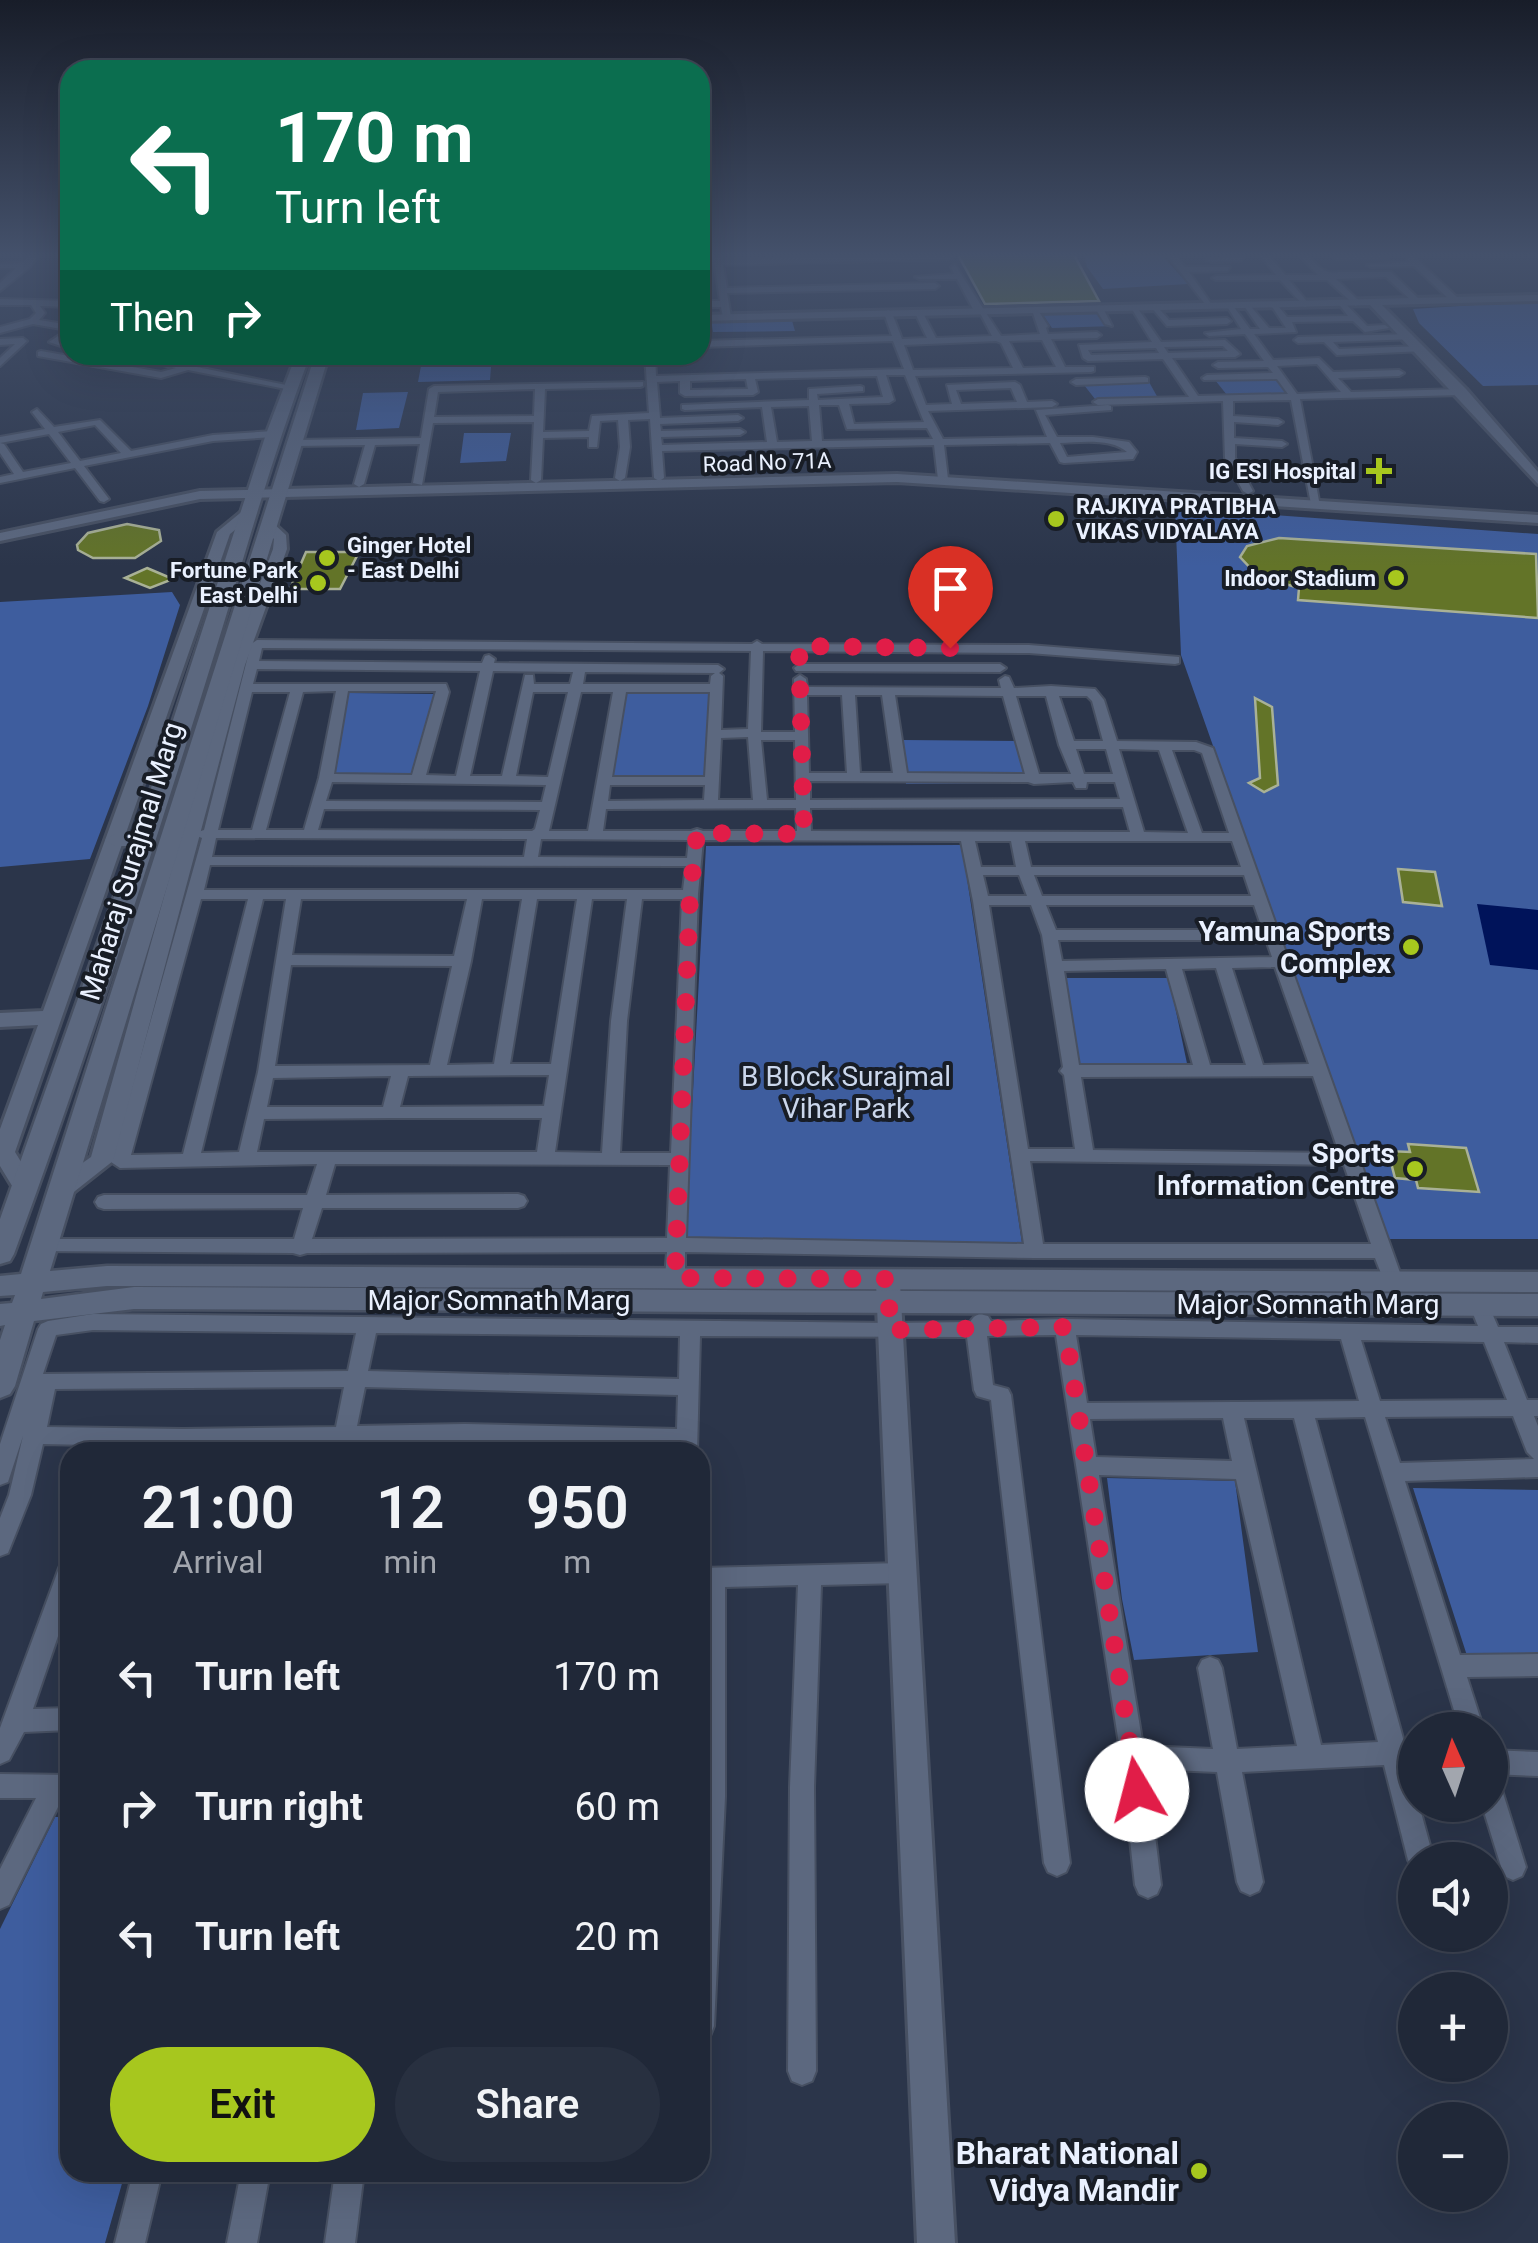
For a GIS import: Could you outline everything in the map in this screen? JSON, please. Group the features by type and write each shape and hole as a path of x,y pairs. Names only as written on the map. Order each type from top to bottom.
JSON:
{"main road":[{"path":"265,495 272,434 298,365"},
{"name":"Maharaj Surajmal Marg","path":"0,1254 265,495 295,443 319,365"},
{"name":"Maharaj Surajmal Marg","path":"0,1386 11,1314 32,1284 62,1188 190,834 237,666 268,526 265,495"},
{"path":"115,840 144,840"},
{"name":"Major Somnath Marg","path":"0,1286 107,1276 675,1278 889,1304 1393,1281 1530,1293"},
{"name":"Major Somnath Marg","path":"11,1314 134,1298 1478,1304 1530,1293"}],"street":[{"path":"905,358 939,442 944,476"},
{"path":"1013,358 1020,372"},
{"path":"1059,358 1086,403"},
{"path":"1167,358 1196,400"},
{"path":"1268,358 1296,397 1315,500"},
{"path":"1314,358 1348,395"},
{"path":"1430,358 1538,480"},
{"path":"1248,491 1230,458 1227,406 1197,365 1318,362"},
{"path":"1390,364 1419,394"},
{"path":"99,365 169,375 190,366"},
{"path":"113,384 150,365"},
{"path":"185,365 291,386"},
{"path":"651,365 659,478"},
{"path":"652,378 909,369 1090,369"},
{"path":"1076,382 1145,380 1137,369"},
{"path":"846,410 890,400 880,372"},
{"path":"1000,372 1005,385"},
{"path":"1331,375 1399,373"},
{"path":"808,374 817,444"},
{"path":"684,378 685,393 753,392 750,376"},
{"path":"1207,378 1281,376"},
{"path":"418,483 434,389 640,384"},
{"path":"958,406 950,386 1016,384 1023,405"},
{"path":"536,480 540,386"},
{"path":"812,390 885,389"},
{"path":"1227,406 1296,397 1462,392"},
{"path":"1107,405 1132,452 1129,457 1094,465 1064,460 1039,412 1107,405 1196,400 1278,417"},
{"path":"538,435 593,439 595,418 738,412 766,405 924,410 958,406 1107,405"},
{"path":"766,405 773,444"},
{"path":"685,407 738,412"},
{"path":"846,410 850,427 931,425"},
{"path":"37,412 104,499"},
{"path":"738,412 744,446"},
{"path":"620,478 625,447 623,417"},
{"path":"431,420 538,419"},
{"path":"20,475 0,443 50,430 100,423 128,454"},
{"path":"658,434 740,432"},
{"path":"0,480 224,436 272,434"},
{"path":"295,443 424,440"},
{"path":"1230,441 1282,444"},
{"path":"358,484 371,442"},
{"path":"659,448 939,442 1125,444"},
{"path":"1129,457 1139,474"},
{"name":"Road No 71A","path":"0,533 182,497 944,476 1538,510"},
{"name":"Road No 71A","path":"265,495 358,484 944,476 1248,491 1538,519"},
{"name":"Maharaj Surajmal Marg","path":"25,1188 3,1152 224,532 265,495"},
{"path":"237,666 257,644 1029,649 1175,660"},
{"path":"462,780 492,644"},
{"path":"508,780 538,644"},
{"path":"711,805 718,645"},
{"path":"757,645 755,734 762,806"},
{"path":"799,646 804,834"},
{"path":"990,650 996,653 1034,780"},
{"path":"237,666 718,669"},
{"path":"237,666 249,688"},
{"path":"535,835 542,831 580,668"},
{"path":"800,668 1000,668"},
{"path":"310,834 326,778 343,686"},
{"path":"249,688 444,689 418,779"},
{"path":"249,688 190,834 202,862 195,895 120,1162 247,1158 680,1159"},
{"path":"258,834 298,688"},
{"path":"526,688 716,688"},
{"path":"595,834 620,688"},
{"path":"888,690 901,780"},
{"path":"1051,690 1066,744 1090,803"},
{"path":"801,691 1086,692 1096,697 1138,836"},
{"path":"848,691 854,778"},
{"path":"717,734 802,736"},
{"path":"1066,744 1196,746 1208,751 1393,1281"},
{"path":"1164,746 1196,836"},
{"path":"326,778 552,781"},
{"path":"804,778 1119,778"},
{"path":"967,780 970,804"},
{"path":"603,781 711,781"},
{"path":"598,805 1126,803"},
{"path":"319,805 546,806"},
{"path":"675,1278 690,894 697,833"},
{"path":"190,834 1238,837"},
{"path":"530,864 535,835"},
{"path":"392,895 406,836"},
{"path":"1017,836 1025,872 1050,935 1068,1071 1085,1155"},
{"path":"967,837 981,902 1035,1251"},
{"path":"202,862 694,862"},
{"path":"976,872 1249,871"},
{"path":"500,1070 530,894"},
{"path":"195,895 690,894"},
{"path":"191,1159 257,895"},
{"path":"247,1158 266,1072 294,895"},
{"path":"438,1071 475,895"},
{"path":"545,1158 584,895"},
{"path":"611,1158 618,1021 635,896"},
{"path":"981,902 1259,900"},
{"path":"1050,935 1232,936"},
{"path":"283,960 462,961"},
{"path":"1056,966 1281,962"},
{"path":"1224,965 1256,1069"},
{"path":"1173,966 1203,1069"},
{"path":"0,1020 52,1016"},
{"path":"266,1072 559,1069"},
{"path":"390,1113 401,1070"},
{"path":"1068,1071 1318,1070"},
{"path":"258,1113 553,1112"},
{"path":"1020,1155 1348,1159"},
{"path":"300,1248 328,1158"},
{"path":"104,1202 518,1201"},
{"path":"44,1246 677,1244 1035,1251 1382,1251"},
{"path":"194,1276 202,1246"},
{"path":"994,1303 976,1328 984,1390 1000,1396 1056,1863"},
{"path":"889,1304 936,2243"},
{"path":"0,1476 48,1328 93,1322 690,1329 889,1304 976,1328 1538,1335"},
{"path":"1478,1304 1528,1408 1538,1452"},
{"path":"345,1434 368,1326"},
{"path":"1065,1327 1133,1758 1148,1885"},
{"path":"688,1442 690,1329"},
{"path":"1350,1334 1467,1712"},
{"path":"0,1546 20,1495 47,1380 358,1379 688,1386"},
{"path":"1302,1408 1417,1842"},
{"path":"1077,1411 1528,1408"},
{"path":"1231,1410 1312,1758"},
{"path":"226,1442 345,1434 450,1442"},
{"path":"35,1435 89,1442"},
{"path":"1085,1466 1242,1470"},
{"path":"1393,1472 1538,1468"},
{"path":"710,1578 902,1574"},
{"path":"802,2070 802,1787 810,1578"},
{"path":"0,1752 59,1631"},
{"path":"1454,1666 1536,1670"},
{"path":"1210,1668 1250,1882"},
{"path":"16,1721 60,1719"},
{"path":"1133,1758 1230,1762 1394,1754"},
{"path":"1508,1763 1538,1764"},
{"path":"0,1786 60,1787"},
{"path":"0,1896 60,1791"},
{"path":"1500,1822 1513,1867"},
{"path":"130,2243 145,2182"},
{"path":"242,2243 254,2182"},
{"path":"340,2243 349,2182"}],"green space":[{"path":"1454,358 1538,358 1538,385 1483,386"},
{"path":"421,365 491,365 490,380 418,382"},
{"path":"1283,378 1295,394 1227,395 1215,380"},
{"path":"1149,382 1158,398 1095,399 1084,385"},
{"path":"408,392 399,428 356,430 363,393"},
{"path":"464,433 511,433 506,461 460,463"},
{"name":"Yamuna Sports Complex","path":"1175,508 1538,534 1538,1239 1387,1239 1181,655"},
{"path":"172,592 180,605 148,706 90,859 0,867 0,602"},
{"path":"348,693 434,694 417,775 334,774"},
{"path":"624,693 714,694 705,781 609,778"},
{"path":"903,740 1025,741 1032,783 906,784"},
{"name":"B Block Surajmal Vihar Park","path":"962,845 1022,1243 685,1241 706,846"},
{"path":"1061,978 1169,978 1189,1073 1077,1074"},
{"path":"1107,1478 1235,1481 1258,1652 1134,1660"},
{"path":"1413,1488 1538,1490 1538,1666 1470,1665"},
{"path":"55,1817 60,1817 60,2182 122,2182 105,2243 0,2243 0,1929"}],"shaded area":[{"path":"1477,904 1538,910 1538,970 1490,965"}],"building":[{"path":"127,524 159,530 161,541 135,558 93,558 78,550 77,545 88,533"},
{"name":"Indoor Stadium","path":"1279,538 1536,554 1538,618 1298,600 1299,588 1258,576 1240,557 1247,546"},
{"path":"306,552 359,552 340,589 290,589"},
{"path":"147,568 173,579 150,588 125,578"},
{"path":"1255,698 1272,707 1278,785 1264,792 1249,783 1260,778"},
{"path":"1398,869 1435,872 1442,906 1403,902"},
{"name":"Sports Information Centre","path":"1408,1144 1466,1148 1479,1192 1418,1188 1416,1180 1395,1178 1388,1151 1410,1152"}],"place":[{"name":"IG ESI Hospital","path":"1379,471"},
{"name":"RAJKIYA PRATIBHA VIKAS VIDYALAYA","path":"1056,519"},
{"name":"Ginger Hotel - East Delhi","path":"327,558"},
{"name":"Indoor Stadium","path":"1396,578"},
{"name":"Fortune Park East Delhi","path":"318,583"},
{"name":"Yamuna Sports Complex","path":"1411,947"},
{"name":"Sports Information Centre","path":"1415,1169"},
{"name":"Bharat National Vidya Mandir","path":"1199,2171"}],"route":[{"path":"950,648 799,646 804,834 697,833 690,894 675,1278 888,1279 890,1330 1065,1327 1137,1790"}]}
